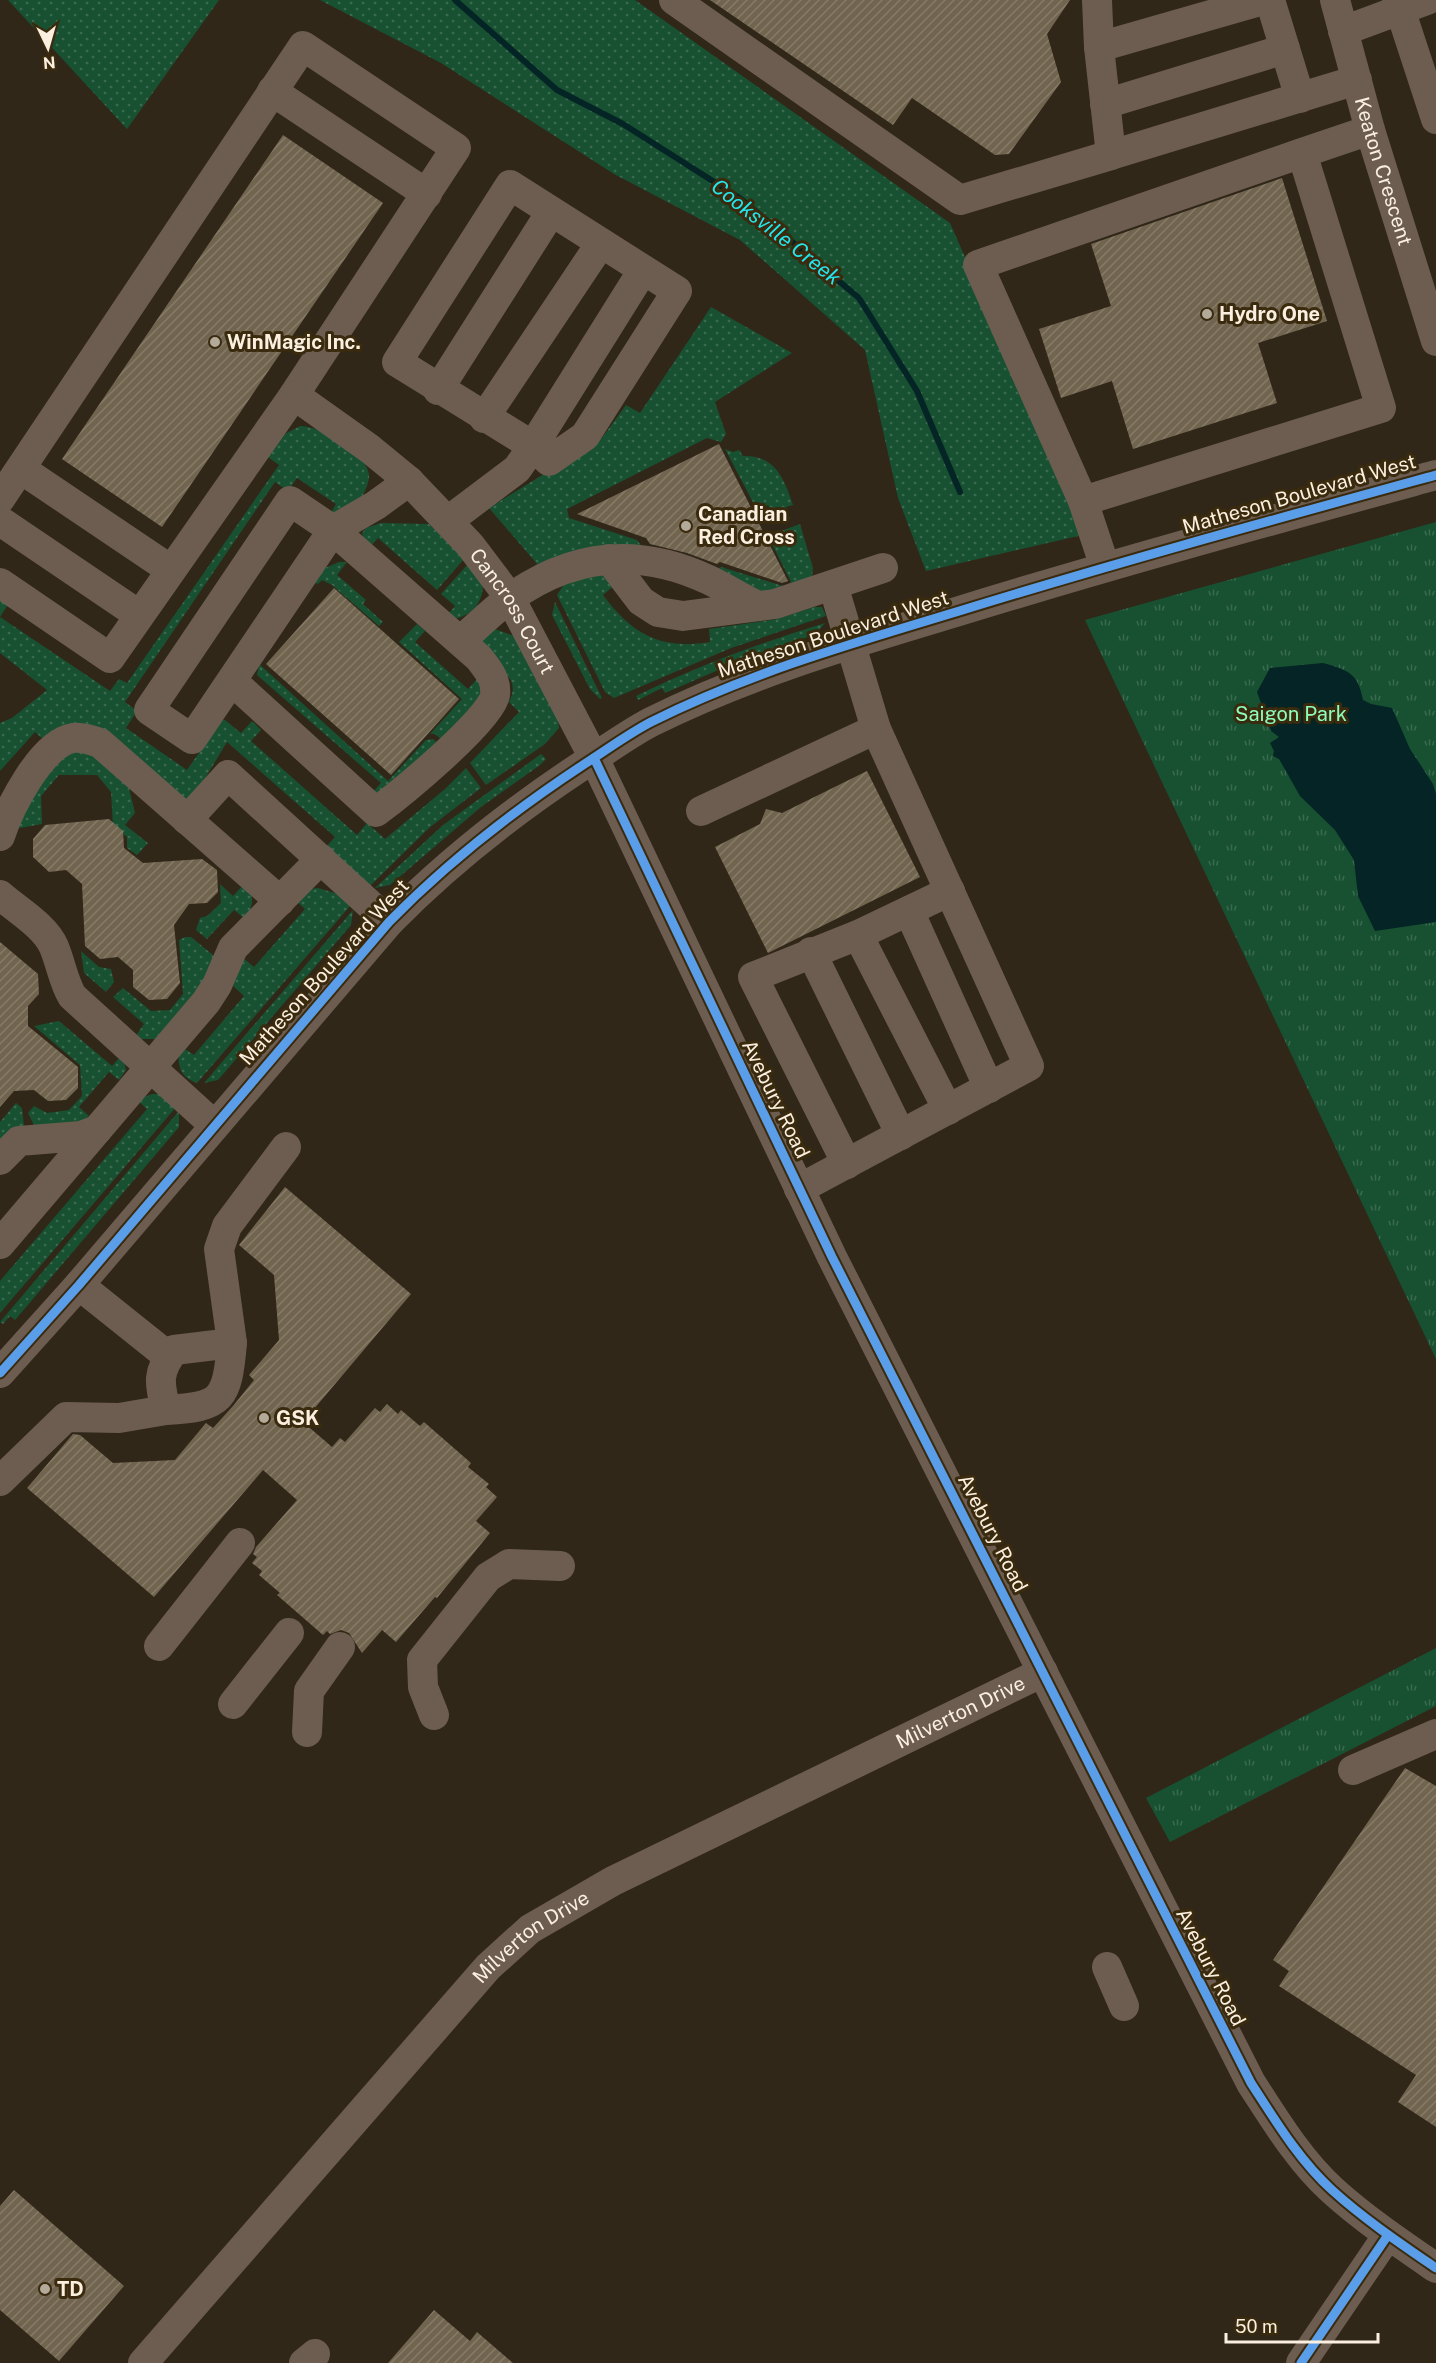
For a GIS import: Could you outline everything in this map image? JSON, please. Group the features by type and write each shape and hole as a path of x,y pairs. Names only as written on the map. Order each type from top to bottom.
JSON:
{"street":[{"path":"674,0 960,200 1357,80"},
{"path":"1097,0 1099,47 1112,155"},
{"path":"1099,47 1263,0"},
{"path":"1270,0 1300,98"},
{"name":"Keaton Crescent","path":"1335,0 1370,130 1436,341"},
{"path":"1343,31 1408,3 1436,119"},
{"path":"0,499 303,46 456,148 294,395 110,658 0,583"},
{"path":"1105,104 1285,49"},
{"path":"272,91 426,194"},
{"path":"1105,567 1083,501 978,265 1370,130"},
{"path":"1083,501 1381,408 1302,153"},
{"path":"510,185 601,243 677,291 585,436 549,461 533,446 438,390 397,362 510,185"},
{"path":"438,390 551,212"},
{"path":"484,418 601,243"},
{"path":"448,521 517,469 643,270"},
{"name":"Cancross Court","path":"294,395 370,448 409,481 494,573 510,598 594,758"},
{"path":"21,469 171,570"},
{"name":"Matheson Boulevard West","path":"0,1373 79,1285 389,922 442,870 491,830 594,758 648,724 707,696 766,672 849,644 1105,567 1436,475"},
{"path":"232,681 376,812 448,751 489,709 496,696 494,677 460,641 333,530 290,501 149,710 192,739 333,530 376,505 409,481"},
{"path":"0,521 139,615"},
{"path":"460,641 510,598 554,573 584,561 609,559 648,562 687,572 708,580 758,606"},
{"path":"609,559 641,601 658,612 683,616 796,599 883,568"},
{"path":"799,1189 1029,1066 876,729 832,585"},
{"path":"701,811 876,729"},
{"path":"0,836 23,784 61,742 73,738 100,743 280,901"},
{"name":"Avebury Road","path":"594,758 799,1189 1251,2083 1287,2138 1331,2189 1388,2235 1436,2268"},
{"path":"187,820 228,775 389,922"},
{"path":"0,1244 206,1002 217,985 233,948 321,859"},
{"path":"847,1164 753,977 858,935 950,891"},
{"path":"0,895 48,937 54,948 62,979 72,996 214,1125"},
{"path":"909,910 989,1088"},
{"path":"858,935 948,1110"},
{"path":"811,952 902,1135"},
{"path":"0,1160 19,1141 81,1136 97,1130"},
{"path":"0,1481 66,1417 119,1418 166,1410 198,1408 218,1399 229,1379 232,1343 219,1249 227,1226 286,1147"},
{"path":"79,1285 169,1357"},
{"path":"166,1410 160,1386 163,1364 174,1350 232,1343"},
{"path":"159,1646 240,1543"},
{"path":"434,1715 423,1687 422,1660 488,1577 509,1564 560,1566"},
{"path":"233,1704 289,1633"},
{"path":"307,1732 309,1691 340,1647"},
{"name":"Milverton Drive","path":"143,2363 488,1967 530,1929 660,1857 1043,1672"},
{"path":"1353,1770 1436,1734"},
{"path":"1107,1967 1124,2006"},
{"path":"1301,2363 1388,2235"}],"green space":[{"path":"8,0 219,0 127,129"},
{"path":"320,0 635,0 950,223 1087,534 926,571 898,498 865,350 740,240 614,174 441,63"},
{"path":"711,307 792,353 715,402 726,434 721,442 707,438 567,509 569,518 637,540 643,548 538,565 489,508 602,438 626,405 640,413"},
{"path":"300,426 319,430 351,449 366,466 369,474 368,484 361,500 329,516 336,504 297,478 288,491 275,482 125,702 137,711 126,728 187,770 222,720 241,733 252,721 261,730 251,741 357,835 367,823 385,839 445,789 466,768 481,788 429,828 369,887 324,849 335,837 227,742 193,798 186,801 101,731 45,741 35,732 0,771 0,723 12,718 47,690 0,653 0,617 110,691 119,679 127,683 279,465 265,455 277,438"},
{"path":"725,449 733,452 739,450 743,456 763,459 777,470 793,505 786,507 790,519 777,522 768,505 757,510"},
{"name":"Saigon Park","path":"1436,522 1436,1359 1085,620"},
{"path":"381,523 429,524 464,559 437,590 378,538 367,550 362,533 366,528"},
{"path":"800,524 813,568 812,577 768,594 713,570 721,567 786,587 791,582 768,536"},
{"path":"339,562 347,562 337,575 366,600 363,604 383,622 379,626 332,585 322,580 318,584 315,583 325,568"},
{"path":"468,564 483,581 481,597 469,613 455,619 444,619 455,606 441,594"},
{"path":"600,571 616,584 603,595 625,620 649,636 676,644 710,642 709,629 777,619 814,607 822,607 826,616 731,648 614,698 605,692 557,595 565,583"},
{"path":"0,597 9,603 0,617"},
{"path":"555,602 602,698 600,699 590,689 552,615"},
{"path":"825,623 816,634 732,664 665,693 662,688 638,700 636,696 729,656"},
{"path":"417,624 425,631 415,642 468,689 478,678 483,696 443,741 435,734 430,734 462,699 399,642"},
{"path":"492,628 520,638 558,718 559,728 545,744 486,785 470,763 519,712 509,702 513,689 510,679 492,660 481,642"},
{"path":"259,664 388,781 426,740 433,739 439,744 378,796 371,794 381,783 257,675"},
{"path":"83,748 128,784 135,813 125,825 148,843 137,855 127,848 127,837 113,826 111,792 97,775 59,775 41,796 42,824 20,828 17,825 37,787 65,754"},
{"path":"541,754 546,759 540,765 481,807 390,885 375,888 443,825"},
{"path":"246,882 251,891 252,900 247,917 244,918 234,910 207,939 196,930 200,918 207,916 221,903 220,884 233,896"},
{"path":"318,888 341,895 351,905 197,1083 188,1079 180,1068 179,1054 185,1049 194,1055 244,996 233,986 243,958 254,967 305,909 295,900 311,889"},
{"path":"353,910 351,925 218,1080 204,1083"},
{"path":"191,937 219,960 216,967 156,1039 139,1039 137,1034 144,1024 113,997 123,988 151,1011 170,1010 183,994 179,940"},
{"path":"81,951 99,967 111,969 114,982 106,992 84,973"},
{"path":"59,1021 112,1066 120,1057 124,1061 126,1070 119,1080 109,1072 79,1107 89,1116 81,1124 34,1125 28,1113 34,1106 47,1113 69,1110 82,1096 80,1065 34,1026"},
{"path":"152,1094 160,1094 177,1106 0,1313 0,1281 147,1109 137,1100"},
{"path":"16,1103 22,1108 24,1126 0,1140 0,1122"},
{"path":"179,1111 179,1127 15,1320 10,1316 3,1324 0,1322"},
{"path":"1436,1648 1436,1706 1170,1842 1146,1798"}],"water":[{"path":"1323,663 1339,668 1355,678 1363,700 1392,708 1410,749 1433,784 1436,794 1436,922 1375,931 1358,896 1354,860 1335,830 1300,796 1279,759 1273,756 1274,751 1270,743 1279,737 1271,731 1257,692 1270,668"}],"building":[{"path":"710,0 1070,0 1047,34 1061,82 1009,154 995,155 912,98 893,125"},
{"path":"283,135 383,203 162,527 62,459"},
{"name":"Hydro One","path":"1282,178 1327,321 1258,343 1277,403 1133,449 1112,381 1061,398 1039,329 1111,306 1091,244"},
{"name":"Canadian Red Cross","path":"719,444 788,581 782,583 720,562 717,564 687,553 650,544 646,538 577,514"},
{"path":"334,588 459,699 391,775 266,664"},
{"path":"867,771 920,877 768,953 715,847 760,824 766,809 782,813"},
{"path":"109,819 123,831 124,848 143,863 202,859 217,870 218,892 207,903 189,904 174,925 180,983 167,999 149,1000 133,987 133,970 118,957 100,959 85,946 82,884 66,870 49,872 33,857 33,839 45,825"},
{"path":"0,942 38,974 39,994 28,1006 28,1026 78,1067 78,1088 66,1100 48,1101 34,1090 14,1091 0,1107"},
{"name":"GSK","path":"285,1187 411,1294 303,1422 332,1447 340,1438 345,1442 375,1408 380,1412 387,1404 398,1414 401,1410 420,1426 424,1422 471,1463 468,1467 489,1484 486,1487 497,1497 476,1521 490,1533 437,1598 435,1597 396,1642 382,1630 362,1653 349,1633 341,1630 330,1634 327,1631 323,1635 277,1595 280,1593 259,1575 262,1571 252,1563 257,1557 253,1554 256,1547 297,1500 263,1470 154,1597 27,1488 73,1434 80,1435 113,1463 175,1460 206,1423 213,1428 233,1406 254,1380 249,1375 279,1340 274,1275 239,1245"},
{"path":"1405,1768 1436,1786 1436,2127 1398,2102 1416,2075 1279,1986 1289,1971 1273,1960"},
{"path":"14,2190 124,2286 59,2361 0,2310 0,2206"},
{"path":"434,2310 470,2341 477,2332 513,2363 388,2363"}],"waterway":[{"name":"Cooksville Creek","path":"455,0 557,90 623,124 741,199 859,298 917,391 960,492"}],"cycle path":[{"path":"0,1373 79,1285 389,922 434,879 506,819 557,782 634,732 688,704 726,688 840,648 1136,559 1436,475"},
{"path":"594,758 832,1257 1251,2083 1288,2139 1320,2178 1344,2201 1436,2268"},
{"path":"1301,2363 1388,2235"}],"place":[{"name":"Hydro One","path":"1207,314"},
{"name":"WinMagic Inc.","path":"215,342"},
{"name":"Canadian Red Cross","path":"686,526"},
{"name":"GSK","path":"264,1418"},
{"name":"TD","path":"45,2289"}]}
